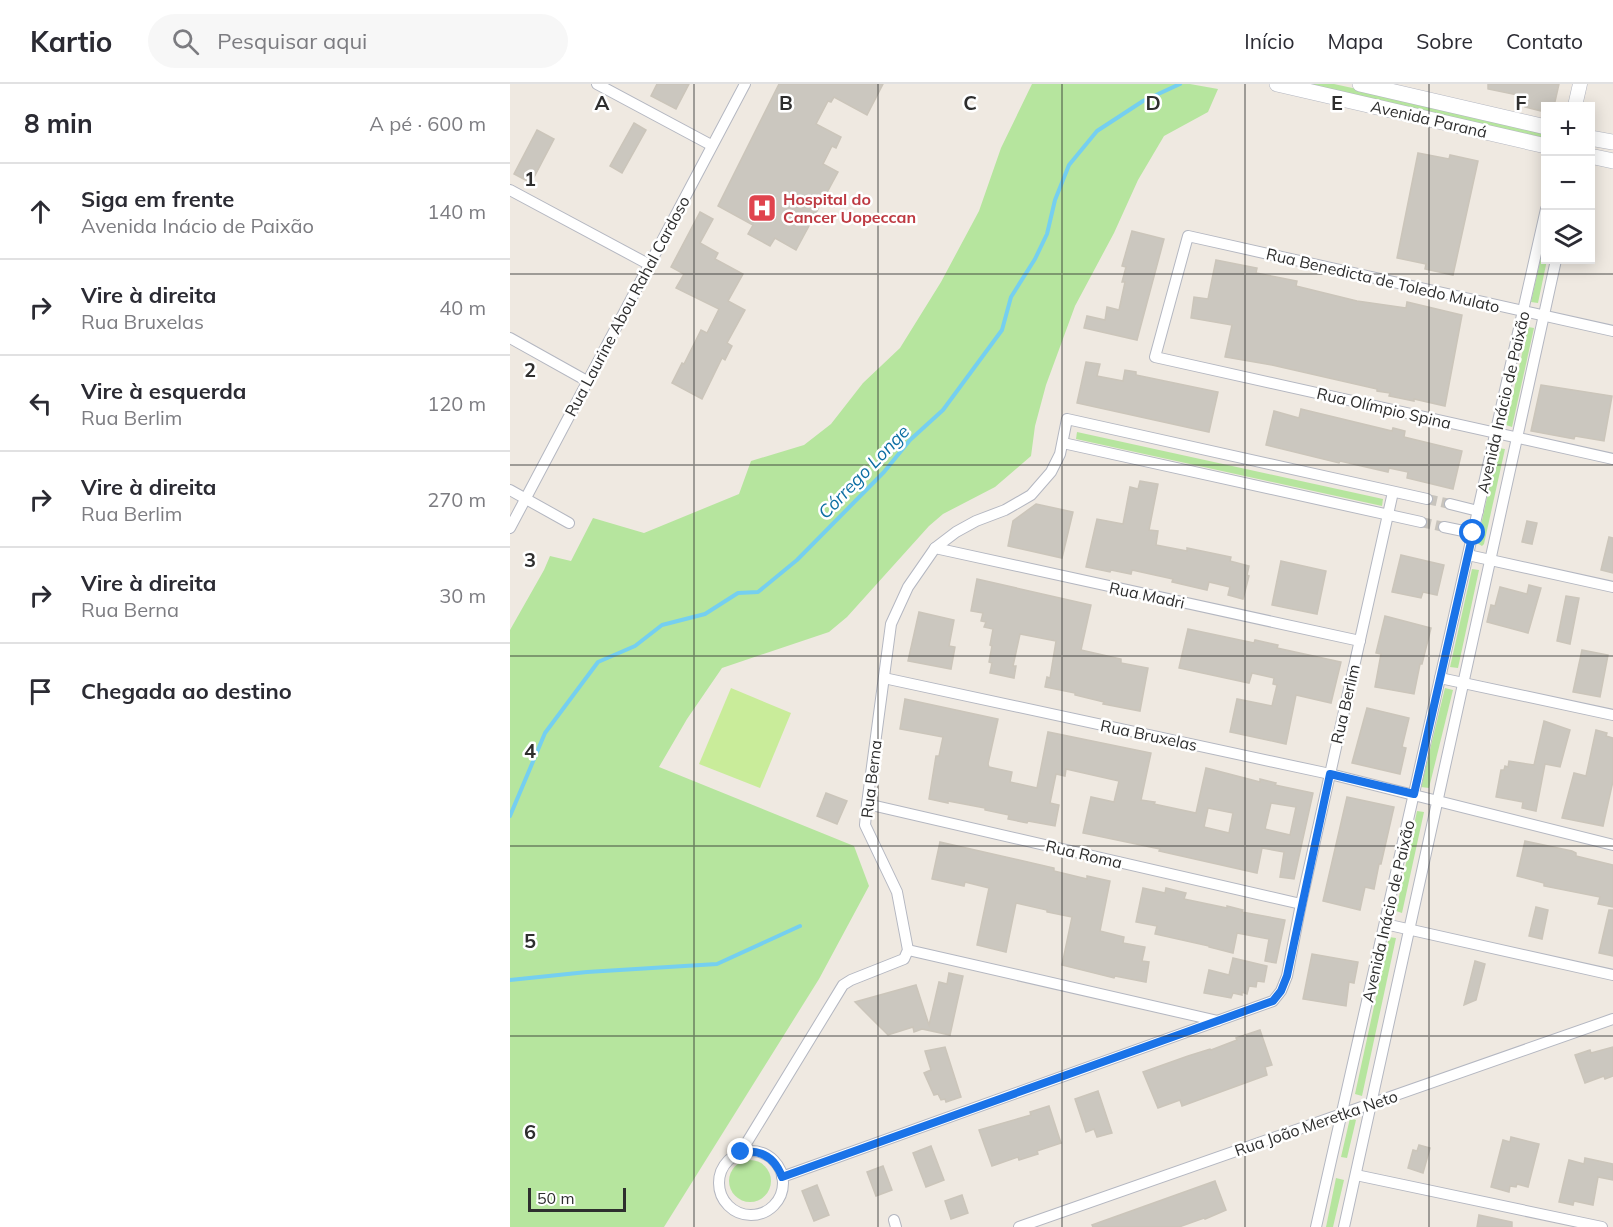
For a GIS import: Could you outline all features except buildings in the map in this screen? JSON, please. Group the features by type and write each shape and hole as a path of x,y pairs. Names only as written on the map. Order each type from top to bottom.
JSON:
{"main road":[{"name":"Avenida Paraná","path":"1277,84 1541,145"},
{"name":"Avenida Paraná","path":"1360,84 1541,127"},
{"path":"1595,139 1613,142"},
{"path":"1595,157 1613,161"}],"street":[{"path":"597,84 711,146"},
{"name":"Rua Laurine Abou Rahal Cardoso","path":"510,528 745,84"},
{"path":"1576,102 1580,84"},
{"path":"510,190 650,265"},
{"name":"Avenida Inácio de Paixão","path":"1316,1227 1545,210"},
{"name":"Rua Benedicta de Toledo Mulato","path":"1155,357 1188,236 1613,331"},
{"name":"Avenida Inácio de Paixão","path":"1344,1227 1369,1104 1438,801 1555,264"},
{"path":"510,338 587,381"},
{"name":"Rua Olímpio Spina","path":"1155,357 1613,459"},
{"name":"Rua Berna","path":"908,950 897,892 866,825 891,624 908,587 935,548 976,521 1005,510 1031,495 1051,472 1064,443 1067,419 1393,492"},
{"path":"1064,443 1421,522"},
{"path":"510,490 569,523"},
{"path":"1393,492 1427,499"},
{"name":"Rua Berlim","path":"782,1177 1273,1001 1281,991 1287,976 1393,492"},
{"path":"1450,504 1478,511"},
{"path":"1444,527 1473,533"},
{"name":"Rua Madri","path":"935,548 1360,641"},
{"path":"1468,555 1613,587"},
{"name":"Rua Bruxelas","path":"884,678 1330,774 1613,845"},
{"path":"1440,678 1613,715"},
{"name":"Rua Roma","path":"867,804 1301,904"},
{"path":"1385,924 1613,975"},
{"path":"741,1152 759,1152 767,1156 779,1169 782,1177 782,1188 778,1199 771,1208 761,1213 750,1215 739,1213 729,1207 722,1198 719,1188 719,1176 723,1166 741,1152 843,985 904,959 908,950 1220,1021"},
{"name":"Rua João Meretka Neto","path":"1019,1227 1613,1019"},
{"path":"1356,1175 1602,1227"}],"green space":[{"path":"1032,84 1190,84 1218,89 1208,112 1164,136 1138,180 1114,233 1075,306 1046,385 1035,426 1031,456 995,487 943,514 929,526 847,617 829,632 722,668 687,719 659,767 854,846 869,886 819,979 664,1227 510,1227 510,630 550,556 571,561 593,518 644,533 739,494 751,461 804,445 831,424 863,383 900,348 941,282 979,211 1001,148"},
{"path":"1302,84 1334,84 1541,129 1541,137"},
{"path":"1541,257 1541,264 1546,264 1538,303 1531,302"},
{"path":"1528,327 1534,328 1512,427 1506,425"},
{"path":"1077,432 1383,499 1382,506 1076,439"},
{"path":"1498,448 1505,449 1482,546 1477,543"},
{"path":"1472,569 1479,570 1458,668 1450,667"},
{"path":"731,688 791,713 760,788 699,764"},
{"path":"1445,688 1453,690 1429,788 1421,787"},
{"path":"1417,811 1424,812 1402,913 1396,911"},
{"path":"1389,937 1396,938 1362,1096 1355,1094"},
{"path":"1350,1118 1356,1120 1347,1158 1341,1157"},
{"path":"750,1160 765,1166 771,1181 765,1196 750,1202 735,1196 729,1181 735,1166"},
{"path":"1336,1178 1344,1180 1333,1227 1326,1227"}],"waterway":[{"name":"Córrego Longe","path":"510,816 545,733 598,662 635,646 662,625 705,614 738,593 758,592 797,560 884,472 910,440 943,410 1002,330 1011,297 1035,259 1047,234 1055,200 1069,165 1097,131 1143,101 1180,84"},
{"path":"510,980 587,972 717,964 800,926"}],"tunnel":[{"path":"1427,499 1450,504"},
{"path":"1421,522 1444,527"}],"place":[{"name":"Hospital do Cancer Uopeccan","path":"762,208"}],"route":[{"path":"741,1152 759,1152 767,1156 774,1161 782,1177 1273,1001 1281,991 1287,976 1330,774 1414,794 1473,533"}]}
